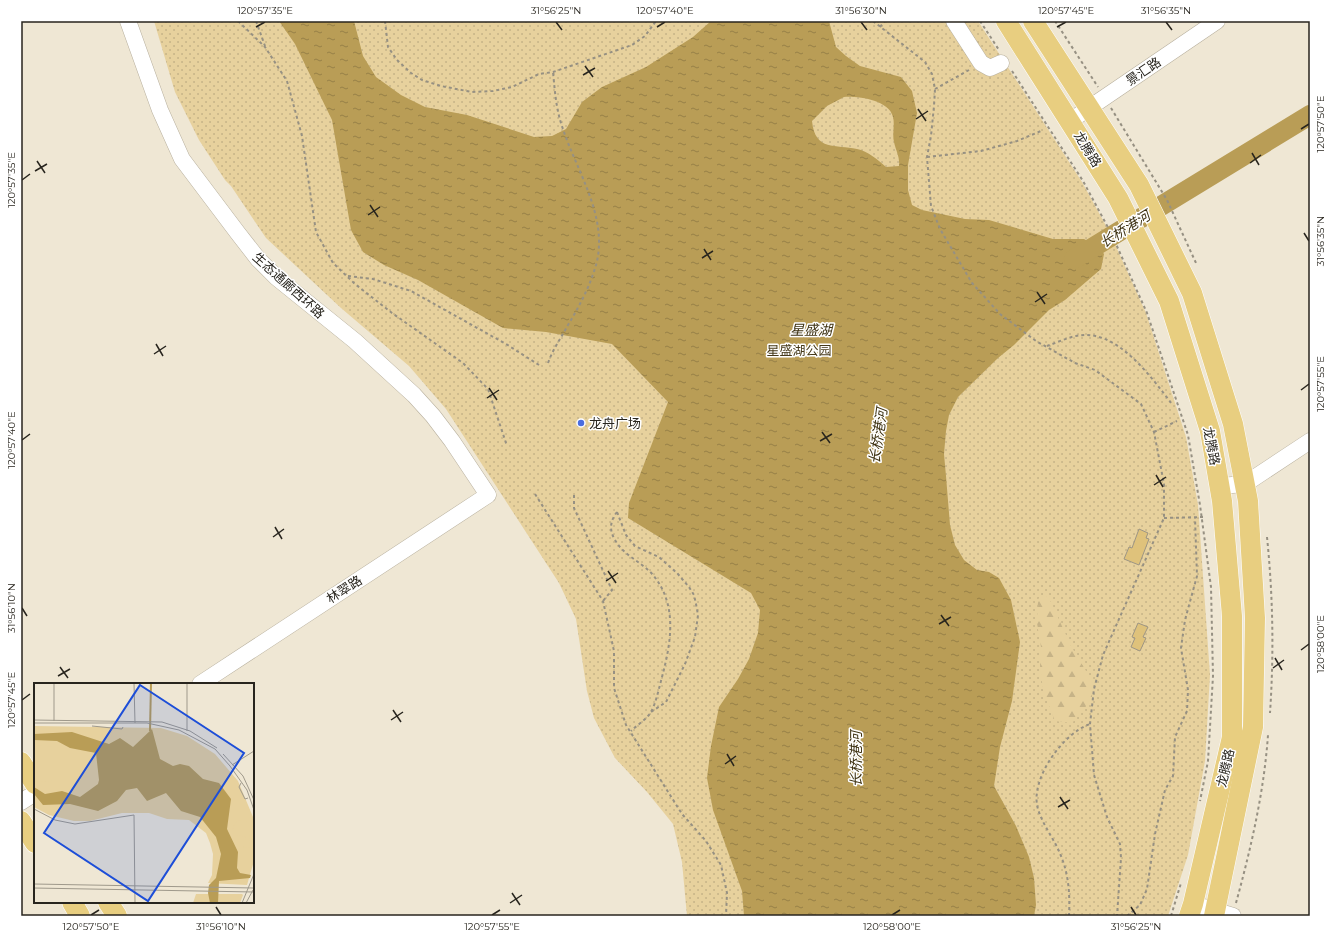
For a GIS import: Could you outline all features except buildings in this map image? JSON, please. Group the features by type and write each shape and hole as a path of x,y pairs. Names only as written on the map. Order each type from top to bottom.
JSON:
{"main road":[{"name":"龙腾路","path":"1006,21 1118,198 1169,301 1210,431 1220,486 1232,616 1232,737 1191,913"},
{"name":"龙腾路","path":"1033,21 1139,185 1192,293 1233,424 1248,502 1255,618 1253,727 1221,914"},
{"path":"21,762 34,782"},
{"path":"21,821 34,841"},
{"path":"73,903 80,916"},
{"path":"109,903 117,916"}],"street":[{"name":"生态通廊西环路","path":"128,21 160,110 182,158 237,232 258,259 277,278 355,341 414,395 433,416 452,441 488,495"},
{"path":"954,21 981,63 990,68 1003,61"},
{"name":"景汇路","path":"1070,121 1217,21"},
{"path":"1220,486 1244,484 1310,441"},
{"name":"林翠路","path":"202,683 488,495"},
{"path":"21,802 34,794"},
{"path":"1191,913 1221,914"}],"path":[{"path":"238,21 265,47 287,81 302,136 316,232 333,263 392,313 463,363 488,389 507,446"},
{"path":"256,21 265,47"},
{"path":"385,21 388,47 397,60 416,76 441,86 461,91 493,91 512,87 539,74 553,72 632,45 645,36 656,21"},
{"path":"873,21 925,62 932,74 935,89 931,136 927,157 931,206 940,229 972,283 1000,314 1036,342 1047,346 1075,363 1096,370 1141,404 1154,432 1164,484 1164,518 1103,654 1094,689 1090,724 1094,775 1107,817 1120,844 1121,858 1117,916"},
{"path":"880,27 885,21"},
{"path":"980,21 1003,61 1083,181 1111,233 1147,312 1188,436 1200,505 1211,587 1212,684 1208,761 1199,808"},
{"path":"935,89 981,63"},
{"path":"548,362 553,349 572,319 590,280 596,265 599,243 598,227 592,203 558,113 553,72"},
{"path":"927,157 981,151 1017,141 1041,131"},
{"path":"347,276 373,279 410,291 506,344 539,365"},
{"path":"1047,346 1077,335 1101,336 1136,359 1172,404"},
{"path":"1154,432 1178,421"},
{"path":"535,494 603,601 614,651 614,688 626,724 682,814 706,841 721,865 727,894 726,916"},
{"path":"574,495 574,508 612,590 603,601"},
{"path":"631,731 651,712 666,702 691,650 695,637 698,615 694,595 689,587 677,573 659,558 635,546 626,535 617,512 612,518 611,524 611,531 614,539 631,558 652,574 660,584 665,596 671,623 671,638 668,654 651,712"},
{"path":"1164,518 1205,517"},
{"path":"1127,916 1140,905 1148,889 1155,834 1165,790 1173,776 1175,737 1187,711 1188,690 1181,648 1185,620 1197,576 1196,518"},
{"path":"1069,916 1070,891 1062,857 1038,808 1037,788 1050,759 1065,740 1090,724"},
{"path":"1170,916 1182,878"}],"green space":[{"name":"星盛湖公园","path":"154,21 978,21 1082,182 1110,233 1146,313 1186,437 1198,505 1210,675 1205,761 1188,855 1168,916 687,916 682,862 673,824 647,792 615,758 594,718 587,691 576,619 559,583 446,409 409,366 341,308 266,238 199,140 175,92"},
{"path":"1045,595 1051,602 1071,646 1092,681 1092,699 1072,723 1055,721 1043,690 1040,666 1041,647 1037,623 1038,599"}],"water":[{"name":"星盛湖","path":"279,21 354,21 363,56 376,77 401,95 425,107 467,115 534,137 552,136 566,129 582,102 602,87 646,67 693,37 711,21 829,21 836,47 846,56 860,66 901,77 912,91 917,113 908,165 908,190 912,205 922,210 965,219 989,220 1053,239 1084,239 1098,246 1104,254 1101,269 1065,300 1049,310 958,397 949,415 946,431 944,454 950,525 955,545 964,560 977,570 989,572 999,578 1011,600 1020,642 1012,701 1000,747 994,786 1016,826 1029,857 1034,878 1036,905 1034,916 744,916 742,891 713,810 707,778 711,746 719,707 738,679 749,659 758,633 760,610 751,593 628,518 629,503 668,402 612,344 546,332 503,328 418,280 384,265 363,252 351,230 332,120 295,44","holes":["844,97 872,100 886,107 890,111 894,120 893,139 899,166 886,167 873,156 865,152 857,149 828,145 817,138 812,121 827,106"]}],"waterway":[{"name":"长桥港河","path":"1074,259 1310,115"}],"place":[{"name":"龙舟广场","path":"581,423"}]}
